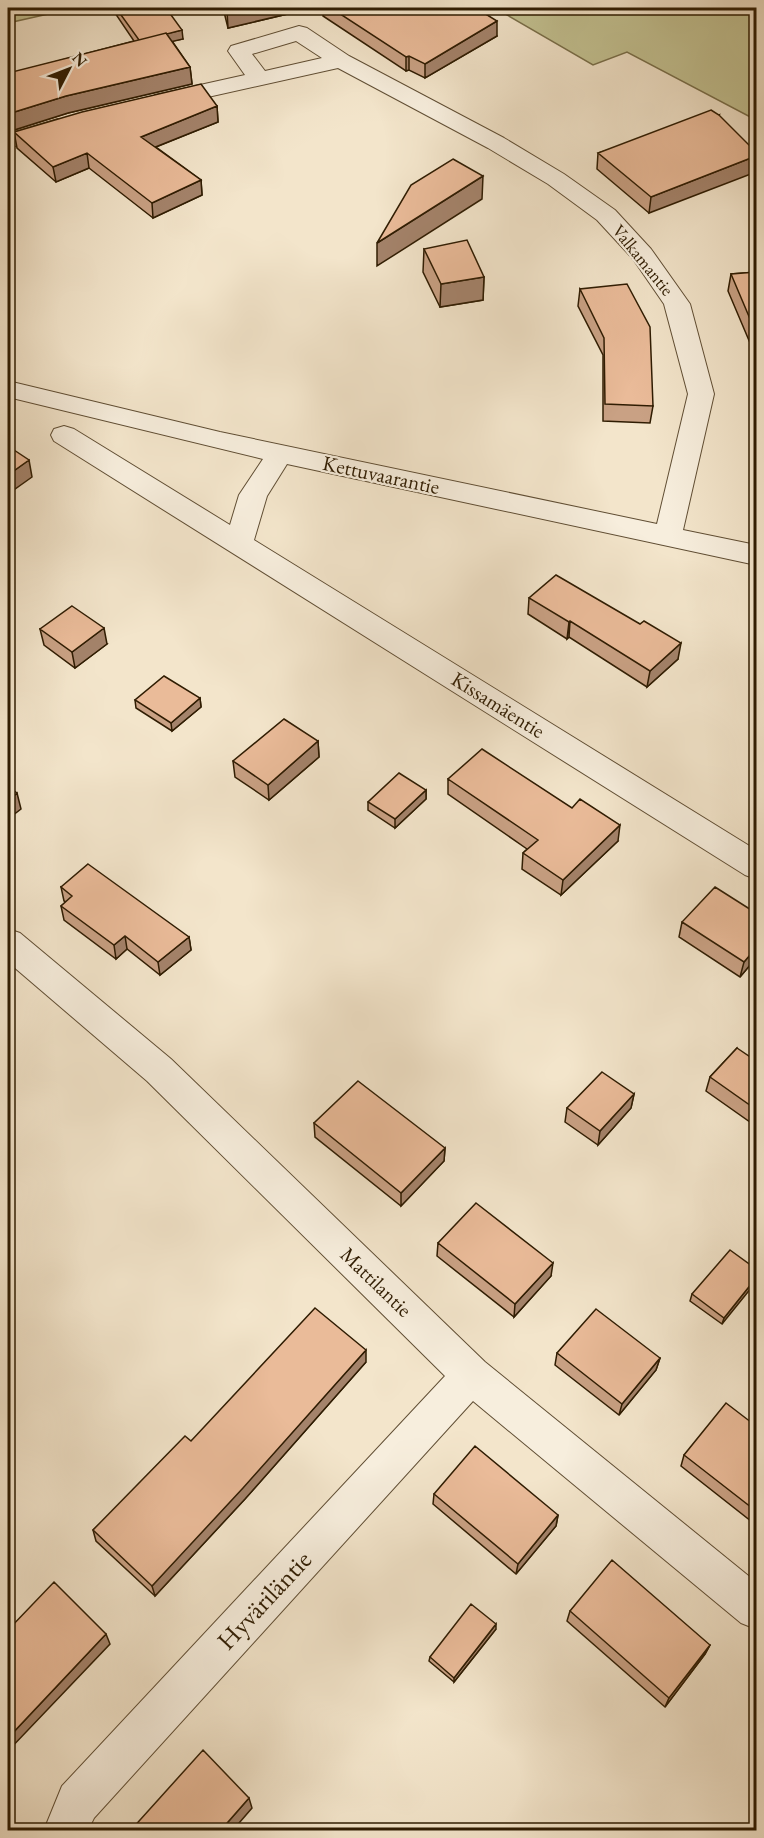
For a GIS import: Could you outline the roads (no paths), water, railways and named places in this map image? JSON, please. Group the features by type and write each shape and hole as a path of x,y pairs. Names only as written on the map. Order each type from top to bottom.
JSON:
{"street":[{"name":"Valkamantie","path":"258,77 239,51 299,33 340,61 496,143 556,178 606,215 642,254 677,304 701,394 668,535"},
{"path":"144,104 258,77 340,61"},
{"path":"8,141 77,120"},
{"name":"Kettuvaarantie","path":"8,389 280,454 756,555"},
{"name":"Kissamäentie","path":"64,435 756,866"},
{"path":"239,544 253,495 280,454"},
{"name":"Mattilantie","path":"8,943 159,1070 471,1375 756,1608"},
{"name":"Hyväriläntie","path":"66,1830 78,1802 471,1375"}]}
